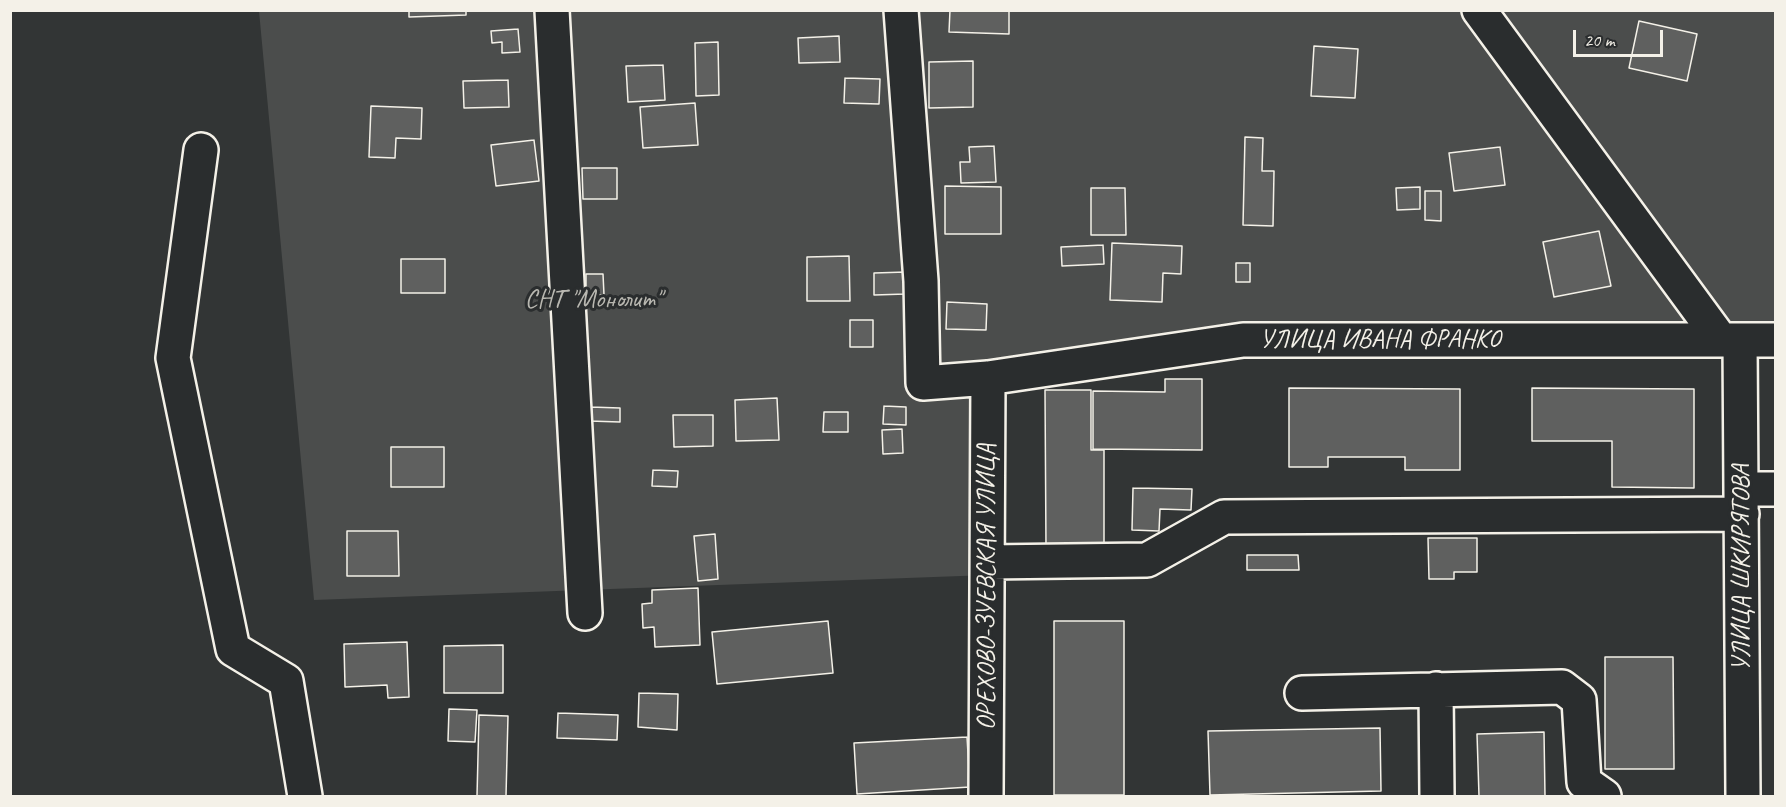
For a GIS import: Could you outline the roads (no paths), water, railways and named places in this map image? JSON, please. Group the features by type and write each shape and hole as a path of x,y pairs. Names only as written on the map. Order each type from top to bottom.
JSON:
{"street":[{"path":"552,10 585,613"},
{"name":"УЛИЦА ИВАНА ФРАНКО","path":"901,10 921,281 923,383 988,378 1243,340 1776,340"},
{"path":"1479,10 1730,340"},
{"path":"201,150 173,358 233,649 286,681 305,796"},
{"name":"УЛИЦА ШКИРЯТОВА","path":"1730,340 1742,502 1743,796"},
{"name":"ОРЕХОВО-ЗУЕВСКАЯ УЛИЦА","path":"986,796 988,378"},
{"path":"988,562 1147,560 1224,517 1742,502 1776,489"},
{"path":"1302,693 1562,687 1579,700 1584,782 1604,796"},
{"path":"1436,689 1437,796"}],"park label":[{"name":"СНТ \"Монолит\"","path":"593,300"}]}
